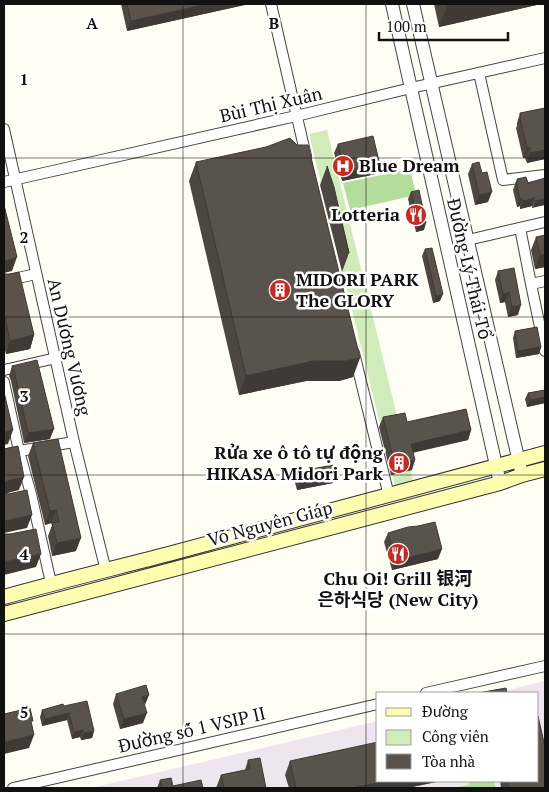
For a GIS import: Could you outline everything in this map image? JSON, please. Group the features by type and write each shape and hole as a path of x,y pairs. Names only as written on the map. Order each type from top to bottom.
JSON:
{"main road":[{"name":"Võ Nguyên Giáp","path":"4,596 106,571 545,453"},
{"name":"Võ Nguyên Giáp","path":"4,614 500,483 545,469"}],"street":[{"path":"271,4 309,168"},
{"name":"Đường Lý Thái Tổ","path":"392,4 500,483"},
{"name":"Đường Lý Thái Tổ","path":"413,4 522,475"},
{"name":"Bùi Thị Xuân","path":"4,182 545,58"},
{"path":"479,73 503,180 545,175"},
{"name":"An Dương Vương","path":"4,134 74,442 106,571"},
{"path":"468,240 545,222"},
{"path":"520,228 545,351"},
{"path":"4,281 36,274"},
{"path":"531,284 545,281"},
{"path":"351,342 389,496"},
{"path":"4,370 56,358"},
{"path":"4,382 7,410 19,451 26,495 36,535 52,583"},
{"path":"4,455 74,442"},
{"path":"430,692 545,666"},
{"name":"Đường số 1 VSIP II","path":"13,788 376,704"}],"shaded area":[{"path":"545,681 545,788 91,788 376,721 376,782 539,782 539,692 499,692"}],"green space":[{"path":"327,130 413,481 395,486 309,134"},
{"path":"410,169 416,195 350,210 343,183"},
{"path":"468,782 494,782 496,788 453,788 469,785"}],"building":[{"path":"127,4 208,4 131,21"},
{"path":"545,108 545,150 530,153 529,147 527,148 520,113"},
{"path":"373,136 380,165 345,172 338,144"},
{"name":"MIDORI PARK The GLORY","path":"290,138 297,145 308,145 360,358 346,361 313,361 246,376 196,162 266,147"},
{"path":"479,162 482,173 487,172 492,192 479,195 472,164"},
{"path":"327,166 334,187 349,253"},
{"path":"526,177 528,183 545,178 545,198 535,201 534,198 523,201 522,198 520,199 516,182 518,181 517,179"},
{"path":"419,190 426,223 419,225 411,192"},
{"path":"4,205 17,257 4,261"},
{"path":"545,235 545,254 540,255 536,237"},
{"path":"432,248 443,294 436,296 425,249"},
{"path":"514,268 521,305 512,307 509,292 503,294 498,271"},
{"path":"19,272 34,335 10,341 4,313 4,274"},
{"path":"537,327 541,347 518,351 515,331"},
{"path":"37,360 54,429 28,433 12,366"},
{"path":"545,390 545,397 530,400 528,393"},
{"path":"4,392 13,430 4,432"},
{"path":"466,409 471,430 411,444 415,460 395,466 383,417 405,413 407,422"},
{"path":"58,439 81,538 57,543 52,523 59,522 56,510 50,511 33,443"},
{"path":"18,446 24,477 7,481 4,484 4,449"},
{"path":"333,465 335,476 299,483 296,472"},
{"path":"27,490 32,515 4,521 4,492 8,494"},
{"path":"435,522 442,549 396,561 388,533"},
{"path":"36,529 41,554 4,562 4,534"},
{"path":"146,685 149,695 142,697 147,713 124,719 116,694"},
{"path":"506,688 507,692 484,692"},
{"path":"87,701 94,731 84,733 83,730 74,732 69,713 45,719 42,710 63,704 64,706"},
{"path":"30,708 34,735 4,742 4,714"},
{"path":"539,720 545,747 545,788 509,788 507,782 539,782"},
{"path":"376,742 376,782 381,782 353,788 296,788 290,761"},
{"path":"260,758 266,788 224,788 221,775 250,769 248,760"},
{"path":"171,778 173,786 201,780 203,788 162,788 160,780"}],"place":[{"name":"Blue Dream","path":"343,166"},
{"name":"Lotteria","path":"416,215"},
{"name":"MIDORI PARK The GLORY","path":"280,290"},
{"name":"Rửa xe ô tô tự động HIKASA Midori Park","path":"399,463"},
{"name":"Chu Oi! Grill 银河 은하식당 (New City)","path":"398,554"}]}
